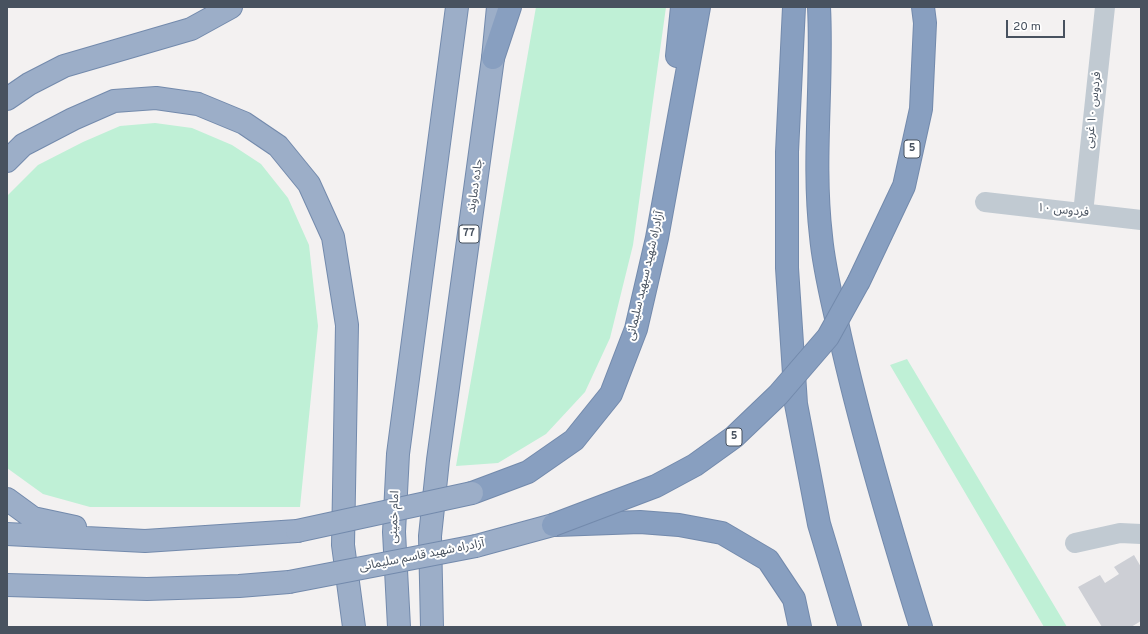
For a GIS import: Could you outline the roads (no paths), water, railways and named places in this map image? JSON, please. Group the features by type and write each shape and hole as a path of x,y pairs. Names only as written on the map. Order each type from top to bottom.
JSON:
{"highway":[{"path":"7,99 29,84 64,66 192,29 232,7"},
{"name":"امام خمینی","path":"399,627 394,532 398,454 457,7"},
{"name":"جاده دماوند","path":"432,627 430,536 438,460 493,58 498,7"},
{"path":"493,58 510,7"},
{"path":"657,238 682,7"},
{"name":"آزادراه شهید سپهبد سلیمانی","path":"144,541 297,531 472,493 528,472 574,440 611,394 636,329 657,238 699,7"},
{"path":"794,7 787,152 787,253 796,404 819,524 850,627"},
{"path":"819,7 820,35 816,187 824,259 851,386 882,500 921,627"},
{"name":"5","path":"553,525 656,486 695,465 734,437 778,395 828,337 859,281 904,186 921,109 925,23 923,7"},
{"path":"7,161 23,144 72,119 114,101 156,98 198,104 244,123 278,146 309,184 334,237 346,325 343,545 354,627"},
{"path":"7,499 33,518 144,541"},
{"path":"553,525 640,522 679,525 722,533 768,560 794,599 800,627"},
{"name":"آزادراه شهید قاسم سلیمانی","path":"7,584 147,589 239,586 289,582 476,546 553,525"},
{"path":"7,534 144,541"}],"street":[{"name":"فردوس ۱۰ غربی","path":"1083,213 1105,7"},
{"name":"فردوس ۱۰","path":"985,202 1141,220"},
{"path":"1075,543 1120,533 1141,534"}]}
